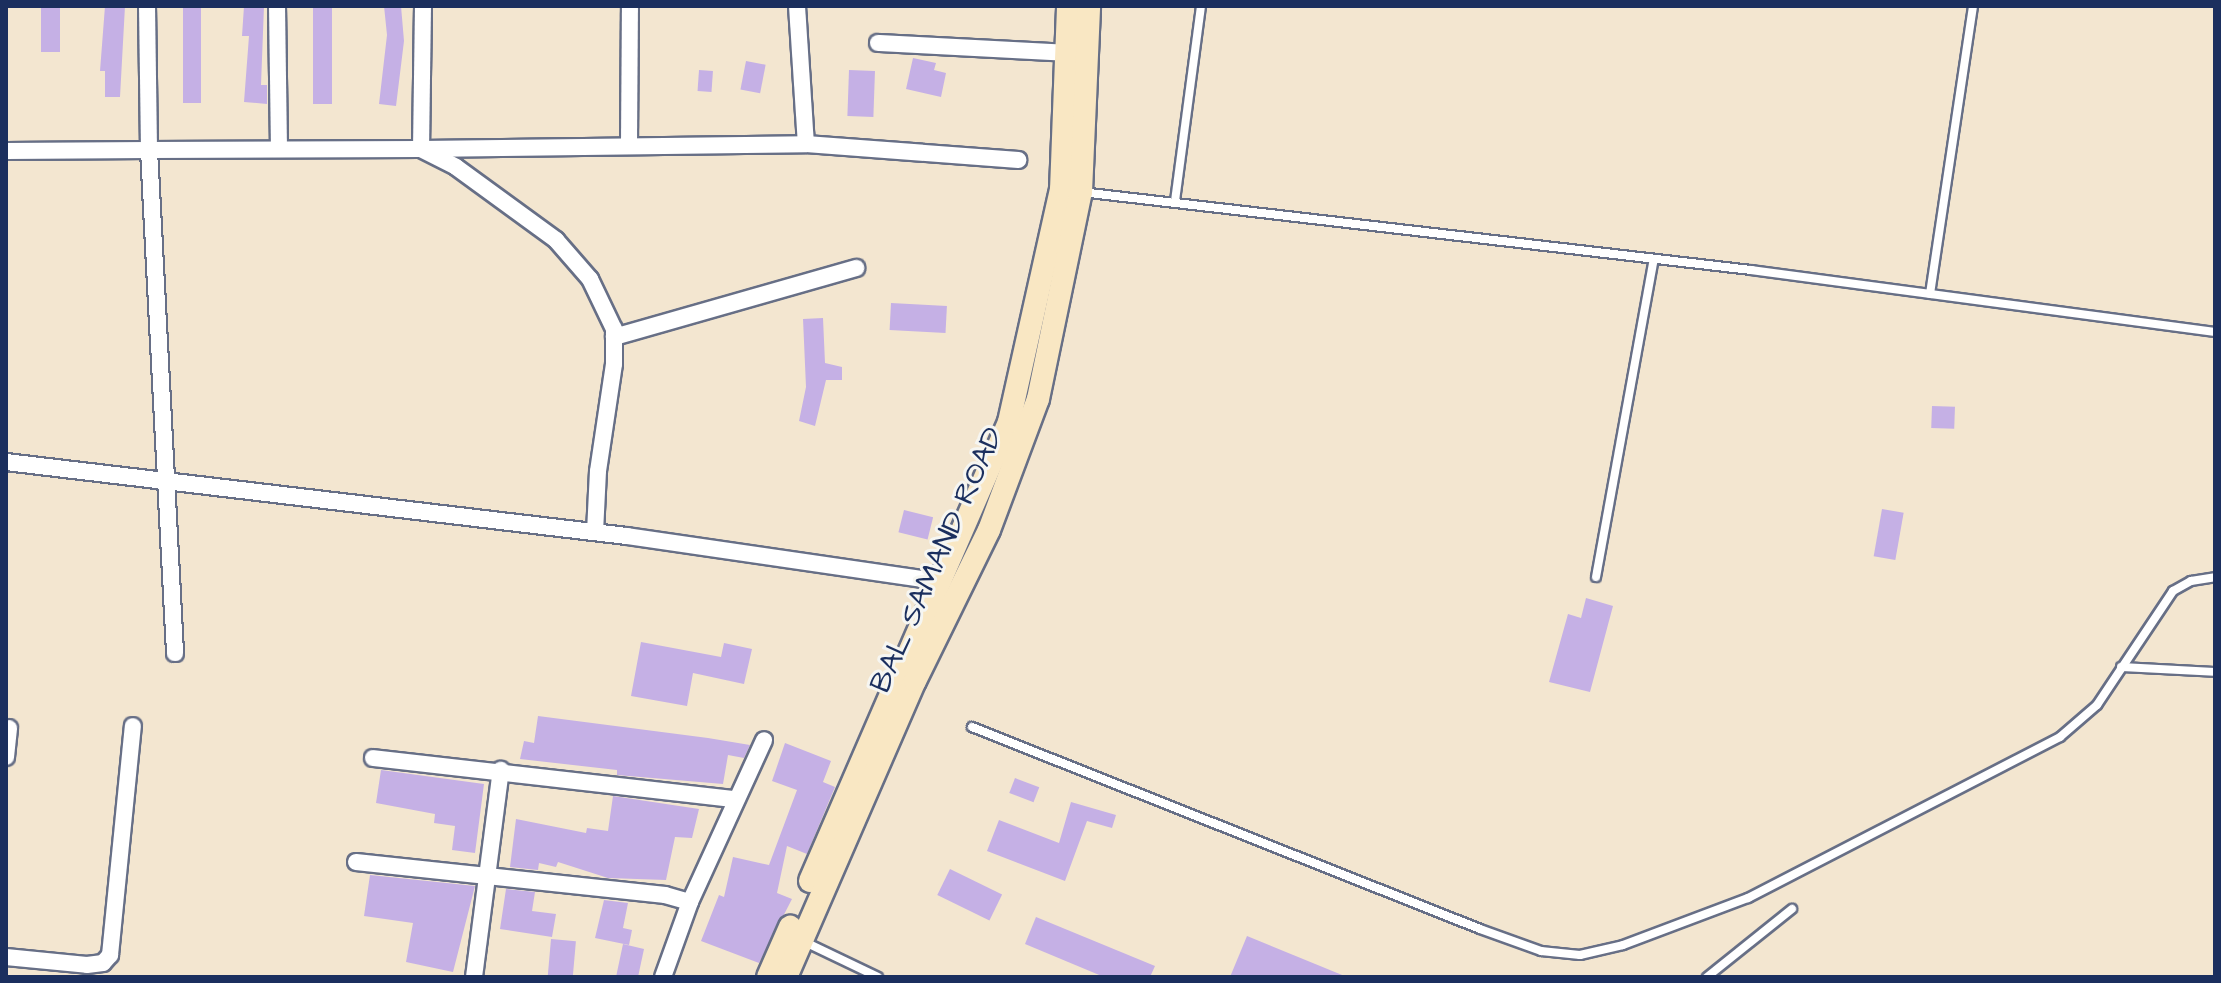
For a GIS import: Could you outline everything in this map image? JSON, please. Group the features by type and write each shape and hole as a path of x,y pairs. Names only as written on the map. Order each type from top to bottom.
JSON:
{"main road":[{"name":"BAL SAMAND ROAD","path":"786,977 794,937 1009,422 1031,335 1061,190 1068,6"},
{"name":"BAL SAMAND ROAD","path":"768,977 794,937 1010,481 1050,353 1081,192 1089,6"}],"street":[{"path":"147,6 149,150 175,653"},
{"path":"277,6 279,148"},
{"path":"421,149 423,6"},
{"path":"629,143 630,6"},
{"path":"797,6 806,144"},
{"path":"878,43 1067,53"},
{"path":"6,151 421,149 629,143 806,144 1018,160"},
{"path":"421,149 456,167 556,240 590,279 614,337 595,532"},
{"path":"614,337 856,268"},
{"path":"6,462 595,532 943,582"},
{"path":"6,957 87,965 103,963 110,955 133,726"},
{"path":"6,757 9,728"},
{"path":"663,977 690,902 734,799 764,740"},
{"path":"373,758 501,770 734,799"},
{"path":"474,977 501,770"},
{"path":"356,862 665,895 690,902"},
{"path":"24,977 26,959"}],"lane":[{"path":"1175,201 1201,6"},
{"path":"1930,294 1973,6"},
{"path":"1081,192 1654,259 2215,332"},
{"path":"1596,577 1654,259"},
{"path":"972,727 1480,929 1541,951 1580,955 1623,945 1748,898 1876,835 2060,737 2097,705 2173,591 2191,581 2215,577"},
{"path":"2121,667 2215,672"},
{"path":"1707,977 1792,909"},
{"path":"794,937 878,977"}],"building":[{"path":"41,6 60,6 60,52 41,52"},
{"path":"105,6 125,6 120,97 105,97 105,71 100,71"},
{"path":"183,6 201,6 201,103 183,103"},
{"path":"244,6 264,6 261,85 267,85 267,104 244,102 249,36 242,36"},
{"path":"313,6 332,6 332,104 313,104"},
{"path":"384,6 401,6 404,41 396,106 379,104 387,35"},
{"path":"913,58 936,63 934,70 946,73 941,97 906,89"},
{"path":"746,61 766,65 760,93 740,89"},
{"path":"699,70 713,71 712,92 698,91"},
{"path":"849,70 875,71 873,117 847,116"},
{"path":"891,303 947,306 946,333 890,330"},
{"path":"823,318 825,363 842,367 842,380 826,380 815,426 799,421 806,387 803,319"},
{"path":"1932,406 1955,407 1954,429 1931,428"},
{"path":"1882,509 1904,513 1895,560 1874,556"},
{"path":"904,510 933,517 928,540 898,532"},
{"path":"1586,598 1613,606 1590,692 1549,682 1568,614 1581,618"},
{"path":"641,642 721,657 724,643 752,649 744,684 693,673 687,706 631,696"},
{"path":"538,716 750,745 744,758 728,755 723,784 617,775 617,770 520,759 524,741 534,743"},
{"path":"785,743 831,761 823,782 835,787 807,854 787,846 777,893 792,899 759,963 701,941 719,895 724,897 733,857 769,865 797,790 772,781"},
{"path":"381,770 484,784 475,853 452,850 455,826 434,823 435,814 376,803"},
{"path":"1015,778 1039,787 1034,802 1009,793"},
{"path":"613,796 699,809 692,838 675,837 666,880 608,878 558,862 556,867 539,863 538,870 510,867 516,819 586,833 587,828 608,831"},
{"path":"1071,802 1116,815 1112,828 1087,821 1065,881 987,851 999,820 1059,843"},
{"path":"950,869 1002,894 989,920 937,895"},
{"path":"370,875 475,886 453,972 406,962 413,923 364,916"},
{"path":"506,889 535,892 532,911 556,914 552,937 500,929"},
{"path":"604,900 628,903 623,928 632,930 629,945 595,938"},
{"path":"1036,917 1155,966 1150,977 1104,977 1025,944"},
{"path":"1247,936 1347,977 1230,977"},
{"path":"551,939 576,941 573,977 548,977"},
{"path":"623,944 644,949 638,977 616,977"}]}
